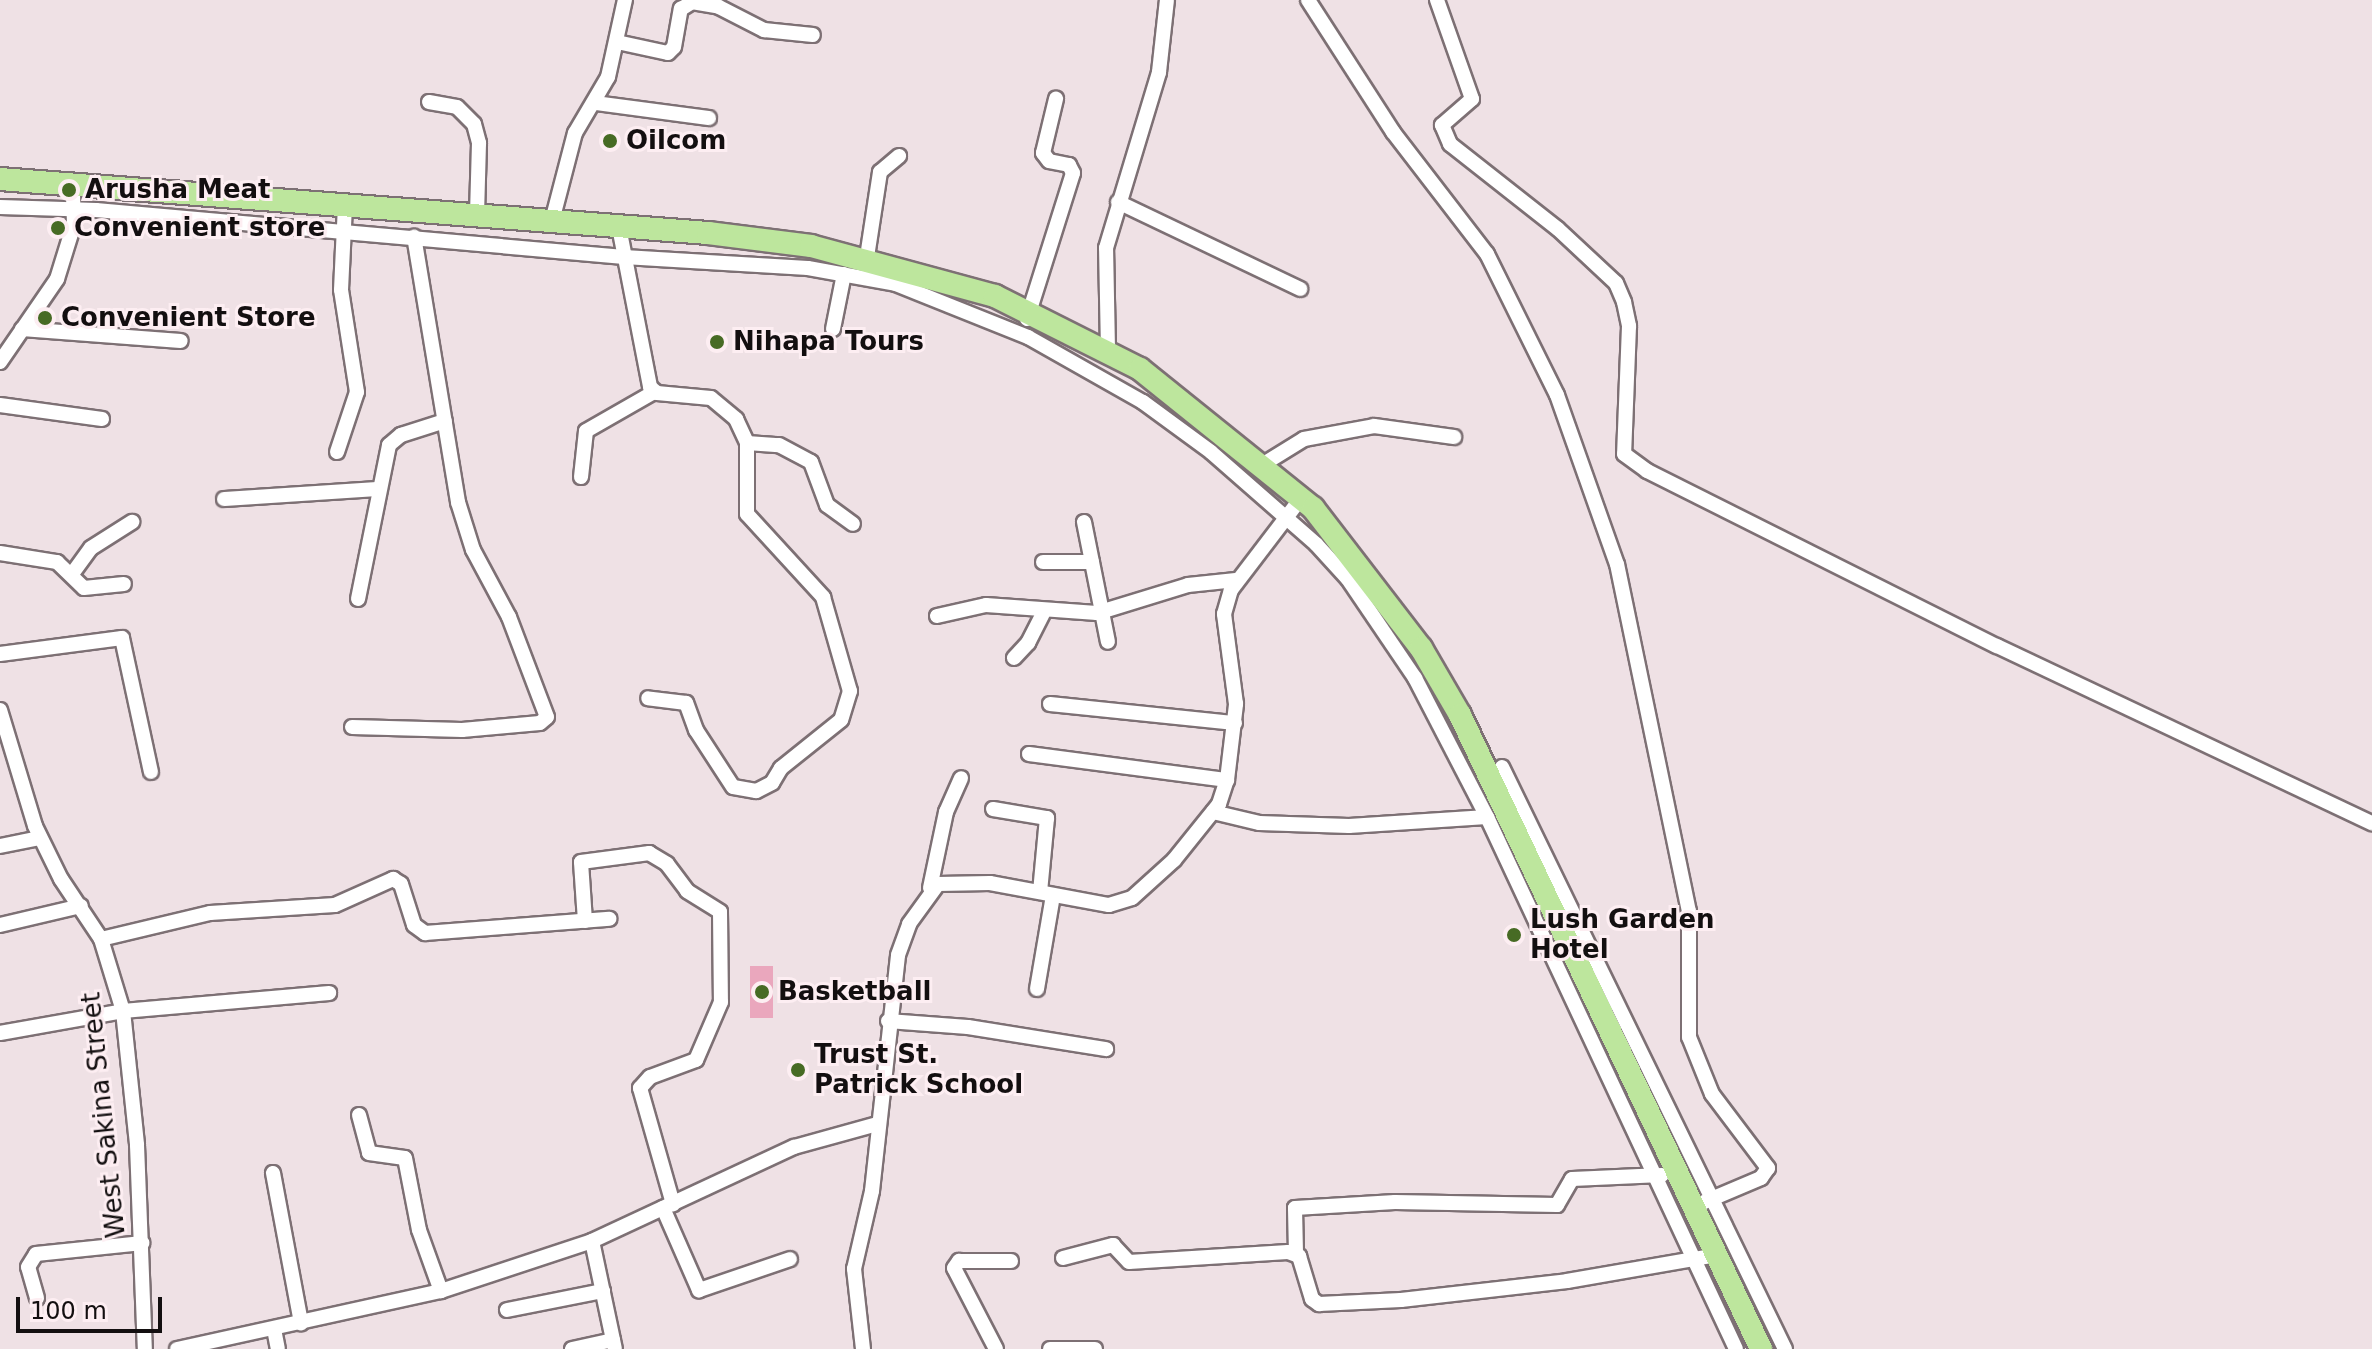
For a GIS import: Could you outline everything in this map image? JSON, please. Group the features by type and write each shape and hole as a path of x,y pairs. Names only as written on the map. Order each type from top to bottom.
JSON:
{"highway":[{"path":"0,179 761,239 867,257 1030,310 1108,350 1170,390 1301,498 1381,591 1460,715 1663,1175 1690,1208 1718,1255 1761,1349"}],"street":[{"path":"552,221 575,133 596,103 617,42 625,0"},
{"path":"1108,350 1105,264 1118,202 1159,72 1167,0"},
{"path":"1308,0 1393,132 1487,254 1557,395 1617,564 1689,911 1689,1037 1712,1094 1768,1167 1764,1177 1690,1208"},
{"path":"1437,0 1472,99 1442,125 1450,144 1568,238 1616,283 1624,302 1629,326 1624,454 1647,471 1997,646 2372,823"},
{"path":"617,42 670,52 681,9 692,2 719,7 764,30 813,35"},
{"path":"1020,334 1073,173 1069,165 1044,155 1056,99"},
{"path":"429,102 457,107 474,124 479,143 477,216"},
{"path":"596,103 709,118"},
{"path":"867,257 879,177 884,165 899,156"},
{"path":"0,362 57,279 70,243 73,186"},
{"path":"1118,202 1300,289"},
{"path":"337,452 357,392 341,290 345,206"},
{"path":"0,207 414,237 624,257 708,259 844,274 896,284 1020,334 1143,402 1211,452 1316,544 1370,611 1415,678 1663,1175 1694,1262 1736,1349"},
{"path":"619,227 646,376 654,392"},
{"path":"352,727 462,730 546,719 509,617 468,536 451,477 445,421 414,237"},
{"path":"833,329 844,274"},
{"path":"22,329 181,341"},
{"path":"581,477 586,431 654,392 718,402 736,419 747,443 747,514 823,597 848,681 848,706 821,739 781,768 765,789 740,791 696,730 686,703 648,698"},
{"path":"0,405 102,419"},
{"path":"358,599 378,489 394,440 445,421"},
{"path":"1262,465 1304,439 1374,426 1454,437"},
{"path":"747,443 779,445 811,462 827,505 853,524"},
{"path":"224,499 378,489"},
{"path":"930,888 962,881 1104,906 1130,900 1161,875 1213,812 1227,780 1235,723 1224,614 1236,580 1301,498"},
{"path":"72,574 91,548 132,522"},
{"path":"1084,522 1108,642"},
{"path":"0,553 57,562 84,588 124,584"},
{"path":"1043,562 1092,562"},
{"path":"937,616 986,605 1044,611 1101,612 1188,585 1236,580"},
{"path":"1014,658 1028,643 1044,611"},
{"path":"0,654 122,638 130,655 151,772"},
{"path":"1050,704 1235,723"},
{"name":"West Sakina Street","path":"0,710 40,838 101,939 123,1011 142,1243 145,1349"},
{"path":"1029,754 1227,780"},
{"path":"1502,767 1785,1349"},
{"path":"863,1349 853,1280 872,1191 888,1021 900,945 930,888 946,812 961,778"},
{"path":"993,809 1047,818 1047,894 1037,989"},
{"path":"1213,812 1246,822 1349,826 1487,817"},
{"path":"0,846 40,838"},
{"path":"585,921 581,862 649,853 667,864 687,891 720,912 721,1002 696,1060 650,1077 640,1088 668,1206 699,1290 790,1259"},
{"path":"101,939 210,913 335,905 393,879 401,884 414,925 425,933 609,919"},
{"path":"0,925 81,906"},
{"path":"0,1033 123,1011 329,993"},
{"path":"888,1021 968,1027 1106,1049"},
{"path":"359,1115 369,1153 400,1153 405,1158 419,1230 441,1291"},
{"path":"177,1349 441,1291 592,1241 804,1143 877,1124"},
{"path":"273,1173 301,1323"},
{"path":"1663,1175 1572,1179 1563,1202 1557,1205 1395,1202 1295,1208 1296,1253 1312,1299 1319,1304 1401,1300 1694,1262 1718,1255"},
{"path":"572,1349 614,1345 592,1241"},
{"path":"37,1298 28,1267 36,1254 142,1243"},
{"path":"1063,1258 1113,1245 1129,1262 1296,1253"},
{"path":"996,1349 954,1268 959,1261 1011,1261"},
{"path":"507,1310 603,1291"},
{"path":"274,1329 278,1349"},
{"path":"1050,1349 1095,1349"}],"shaded area":[{"name":"Basketball","path":"750,966 773,966 773,1018 750,1018"}],"place":[{"name":"Oilcom","path":"610,141"},
{"name":"Arusha Meat","path":"69,190"},
{"name":"Convenient store","path":"58,228"},
{"name":"Convenient Store","path":"45,318"},
{"name":"Nihapa Tours","path":"717,342"},
{"name":"Lush Garden Hotel","path":"1514,935"},
{"name":"Basketball","path":"762,992"},
{"name":"Trust St. Patrick School","path":"798,1070"}]}
